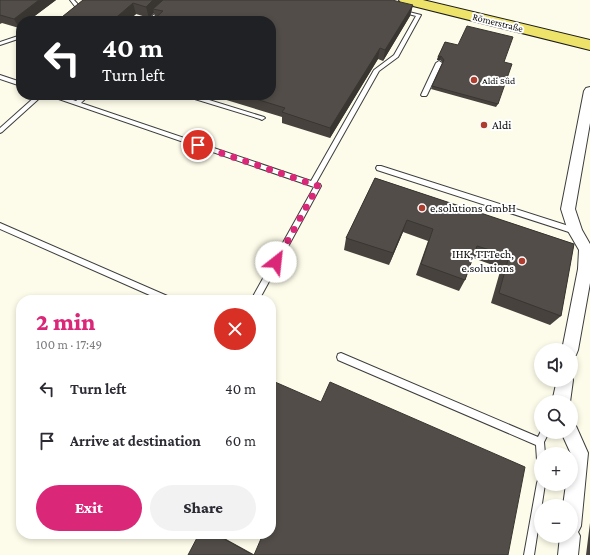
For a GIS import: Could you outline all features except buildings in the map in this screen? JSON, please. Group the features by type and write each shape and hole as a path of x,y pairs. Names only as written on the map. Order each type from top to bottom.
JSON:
{"main road":[{"name":"Römerstraße","path":"443,0 590,35"},
{"name":"Römerstraße","path":"401,5 590,45"}],"street":[{"path":"571,343 586,250 575,231 568,209 590,91"},
{"path":"573,439 579,454 574,499"},
{"path":"568,555 569,543"}],"lane":[{"path":"72,0 82,12 76,14"},
{"path":"155,16 173,0"},
{"path":"312,184 377,70 396,56 419,15 401,5"},
{"path":"0,44 16,38"},
{"path":"424,95 439,63"},
{"path":"0,77 16,82"},
{"path":"0,131 34,100"},
{"path":"67,100 318,186 258,295"},
{"path":"76,103 80,100"},
{"path":"203,100 262,118"},
{"path":"379,168 575,231"},
{"path":"0,226 158,295"},
{"path":"341,356 540,442"},
{"path":"540,447 540,442 542,439"},
{"path":"529,555 540,491"}],"place":[{"name":"Aldi Süd","path":"474,80"},
{"name":"Aldi","path":"484,125"},
{"name":"e.solutions GmbH","path":"422,208"},
{"name":"IHK, TTTech, e.solutions","path":"522,261"}],"route":[{"path":"198,145 318,186 276,262"}]}
